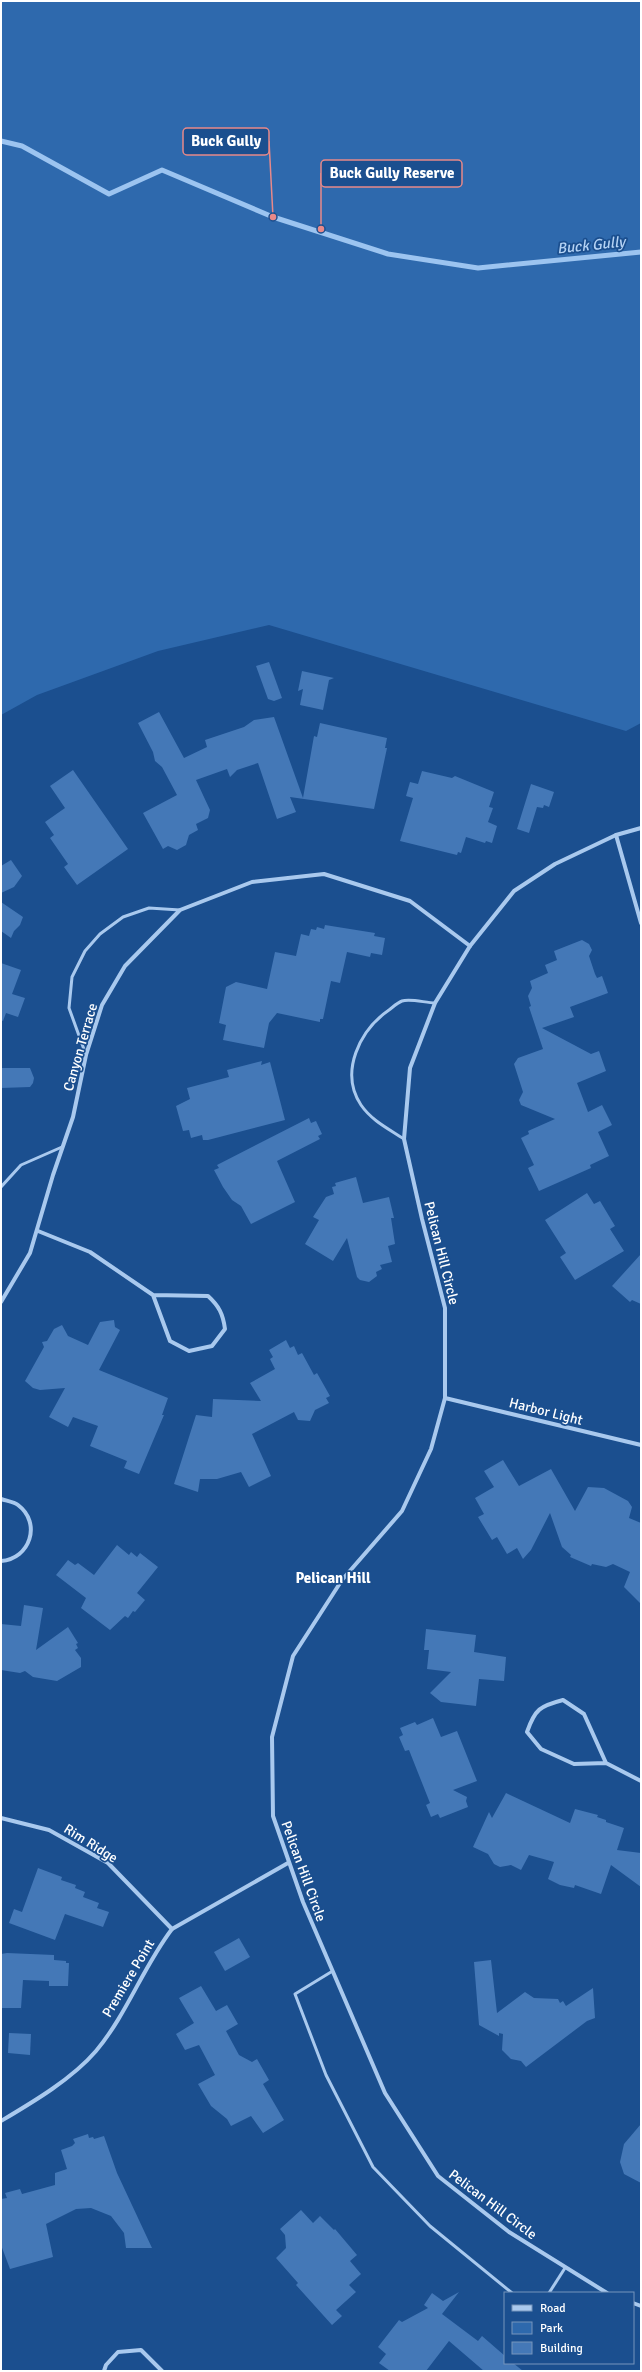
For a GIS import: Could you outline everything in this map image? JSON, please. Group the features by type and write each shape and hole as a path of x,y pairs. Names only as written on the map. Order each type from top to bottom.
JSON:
{"street":[{"name":"Pelican Hill Circle","path":"605,2292 509,2232 438,2176 385,2093 331,1972 288,1863 273,1816 272,1737 293,1656 342,1580 402,1511 430,1449 445,1398 446,1308 422,1219 404,1138 410,1068 435,1003 470,946 514,891 555,864 616,835 641,828"},
{"path":"616,835 641,923"},
{"name":"Canyon Terrace","path":"1,1302 30,1253 38,1231 62,1147 73,1117 86,1055 102,1005 125,966 180,910 252,882 324,874 410,901 470,946"},
{"path":"38,1231 90,1252 153,1294 208,1296 221,1311 225,1329 212,1346 189,1351 170,1341 153,1294"},
{"name":"Harbor Light","path":"445,1398 641,1445"},
{"path":"1,1499 17,1504 25,1511 31,1523 31,1537 26,1550 7,1561 1,1561"},
{"path":"606,1763 584,1714 579,1710 563,1700 543,1705 533,1716 527,1732 541,1749 574,1764 606,1763 641,1781"},
{"name":"Rim Ridge","path":"1,1818 49,1830 108,1863 172,1929"},
{"name":"Premiere Point","path":"1,2121 49,2092 96,2051 130,1999 158,1946 172,1929 288,1863"},
{"path":"104,2371 106,2365 118,2352 141,2350 162,2371"}],"lane":[{"path":"86,1055 69,1008 72,977 85,951 100,934 123,918 149,908 180,910"},
{"path":"404,1138 373,1119 361,1104 354,1085 353,1061 360,1040 377,1019 402,1001 435,1003"},
{"path":"1,1187 21,1164 62,1147"},
{"path":"331,1972 296,1994 326,2075 373,2167 430,2226 511,2292"},
{"path":"550,2292 565,2268"}],"green space":[{"path":"1,1 641,1 641,723 626,731 269,625 158,651 37,695 1,715"}],"building":[{"path":"269,662 282,698 274,701 268,699 256,666"},
{"path":"302,671 334,678 329,680 323,710 300,705 303,689 298,691"},
{"path":"159,712 184,758 207,747 205,740 244,727 254,720 274,717 303,798 314,736 317,737 320,723 387,738 385,748 387,748 374,809 290,797 296,812 277,819 258,763 237,770 230,777 227,769 196,780 210,810 208,818 196,824 198,830 189,835 186,845 177,850 168,846 163,849 143,813 177,795 162,767 155,761 153,752 138,723"},
{"path":"73,770 128,849 77,885 64,867 68,864 50,838 54,835 45,822 65,808 50,786"},
{"path":"422,771 452,778 455,776 494,792 489,807 493,808 488,822 497,826 492,843 486,841 485,843 466,837 461,853 458,852 457,855 400,841 413,798 406,796 410,782 418,784"},
{"path":"531,784 554,792 549,807 544,805 543,808 537,807 529,833 517,829"},
{"path":"11,860 22,876 14,887 1,893 1,866"},
{"path":"1,902 23,917 20,925 14,931 11,938 1,931"},
{"path":"325,925 375,933 374,936 385,938 382,955 371,953 370,957 347,952 340,983 331,981 323,1019 320,1019 320,1022 277,1013 269,1023 264,1048 223,1040 226,1025 219,1023 226,987 236,982 267,989 275,952 296,956 301,934 309,936 311,929 316,930 317,927 324,929"},
{"path":"582,940 589,944 592,950 589,956 595,974 597,978 602,976 608,993 570,1007 574,1017 542,1028 591,1054 599,1051 606,1071 577,1083 588,1112 602,1105 612,1125 598,1132 609,1156 590,1165 591,1168 539,1191 528,1168 534,1165 521,1138 529,1134 528,1131 555,1119 521,1105 519,1100 523,1092 514,1064 518,1058 543,1049 529,1007 531,1006 528,996 532,988 530,981 548,973 545,965 557,960 554,951"},
{"path":"1,963 21,970 12,994 25,998 18,1017 6,1013 3,1021 1,1020"},
{"path":"262,1061 261,1065 270,1062 285,1120 208,1140 203,1140 202,1135 191,1138 189,1130 183,1131 176,1106 190,1099 187,1088 229,1077 227,1070"},
{"path":"1,1068 30,1068 34,1078 33,1083 30,1087 1,1088"},
{"path":"309,1118 311,1123 316,1121 322,1134 318,1136 320,1139 277,1161 295,1202 251,1224 241,1206 232,1200 223,1187 214,1170 219,1168 217,1165"},
{"path":"356,1177 363,1203 389,1197 394,1218 391,1218 395,1244 388,1246 392,1262 380,1265 382,1269 376,1272 377,1276 369,1282 360,1280 357,1277 347,1238 333,1261 305,1244 319,1220 313,1217 326,1197 334,1194 332,1187 336,1186 335,1183"},
{"path":"587,1193 594,1204 600,1201 615,1226 610,1229 624,1251 575,1280 560,1257 566,1253 545,1220"},
{"path":"641,1254 641,1304 632,1300 630,1302 612,1286"},
{"path":"114,1320 115,1327 120,1330 99,1370 168,1398 162,1415 164,1415 139,1474 124,1468 127,1461 90,1446 98,1426 73,1417 68,1427 49,1417 65,1388 40,1390 33,1388 25,1381 44,1347 42,1342 47,1341 54,1329 62,1325 68,1336 88,1345 100,1322"},
{"path":"286,1340 290,1348 294,1346 298,1355 302,1353 314,1375 317,1373 330,1396 326,1398 329,1403 315,1410 310,1421 298,1420 294,1412 252,1434 271,1476 249,1487 241,1472 217,1479 200,1479 198,1492 174,1484 196,1415 212,1417 213,1399 261,1401 250,1383 275,1369 270,1359 273,1357 269,1350"},
{"path":"503,1460 519,1486 551,1469 575,1511 588,1487 604,1488 628,1501 632,1507 629,1518 641,1523 641,1604 624,1587 630,1572 613,1564 606,1567 592,1564 591,1566 570,1557 571,1555 562,1547 550,1513 531,1550 523,1559 517,1548 507,1554 497,1537 492,1540 478,1517 484,1514 475,1498 494,1487 484,1471"},
{"path":"117,1545 129,1555 131,1552 137,1557 140,1553 158,1567 137,1593 145,1600 128,1618 125,1616 110,1630 81,1608 86,1598 56,1575 68,1560 75,1565 78,1563 94,1575"},
{"path":"24,1605 43,1608 36,1650 68,1627 78,1643 76,1644 78,1648 75,1650 81,1658 81,1667 57,1681 33,1677 25,1671 20,1673 1,1670 1,1624 21,1626"},
{"path":"426,1629 476,1635 474,1652 506,1657 504,1681 479,1679 476,1706 441,1702 430,1693 451,1672 427,1669 429,1650 424,1650"},
{"path":"433,1718 441,1737 457,1731 477,1781 453,1790 467,1797 466,1801 468,1807 440,1818 438,1814 431,1817 426,1805 430,1803 409,1750 405,1751 399,1737 403,1735 400,1728 415,1722 417,1725"},
{"path":"506,1793 570,1823 575,1809 598,1815 597,1817 606,1820 606,1822 624,1828 617,1850 641,1853 641,1887 611,1865 601,1894 575,1885 574,1888 560,1885 548,1879 554,1862 529,1855 521,1870 511,1865 500,1867 494,1864 488,1854 473,1847 489,1812 492,1818"},
{"path":"38,1868 62,1877 61,1880 76,1885 75,1888 85,1892 83,1897 99,1903 97,1908 109,1912 103,1927 65,1914 55,1940 9,1923 14,1909 22,1912"},
{"path":"239,1938 250,1957 225,1971 214,1952"},
{"path":"1,1954 54,1955 54,1960 66,1961 66,1963 69,1963 68,1986 49,1986 49,1981 23,1980 21,2008 1,2008"},
{"path":"491,1960 497,2013 525,1992 534,1998 558,1999 560,2003 563,2001 566,2006 593,1988 595,2018 587,2021 526,2067 521,2061 511,2059 502,2050 503,2034 499,2033 499,2036 479,2025 474,1962"},
{"path":"201,1986 216,2011 227,2005 238,2024 226,2031 239,2055 252,2062 257,2059 269,2080 263,2084 284,2120 263,2133 251,2116 231,2126 227,2119 211,2106 198,2084 215,2075 199,2045 185,2050 176,2034 194,2023 179,1998"},
{"path":"9,2033 31,2034 30,2055 8,2053"},
{"path":"641,2124 641,2183 624,2174 620,2162 624,2144"},
{"path":"88,2134 89,2138 93,2137 94,2139 104,2136 117,2173 152,2248 126,2248 124,2233 111,2216 91,2208 76,2209 46,2224 53,2257 10,2269 1,2245 1,2199 7,2198 5,2193 20,2189 22,2194 55,2185 55,2173 67,2169 61,2150 72,2146 75,2143 73,2139"},
{"path":"301,2210 313,2223 320,2216 334,2230 335,2229 357,2255 350,2261 361,2274 349,2285 356,2292 336,2310 342,2316 332,2325 296,2285 298,2283 276,2258 286,2248 285,2235 280,2229"},
{"path":"459,2292 442,2314 478,2341 482,2336 504,2355 504,2364 514,2364 523,2371 484,2371 449,2341 426,2371 390,2371 379,2363 386,2354 378,2347 399,2320 402,2322 428,2308 424,2305 432,2293 443,2301"}],"waterway":[{"name":"Buck Gully","path":"1,141 22,146 109,194 162,170 273,217 388,254 478,268 641,252"}],"place":[{"name":"Buck Gully","path":"273,217"},
{"name":"Buck Gully Reserve","path":"321,229"}],"district":[{"name":"Pelican Hill","path":"333,1578"}]}
